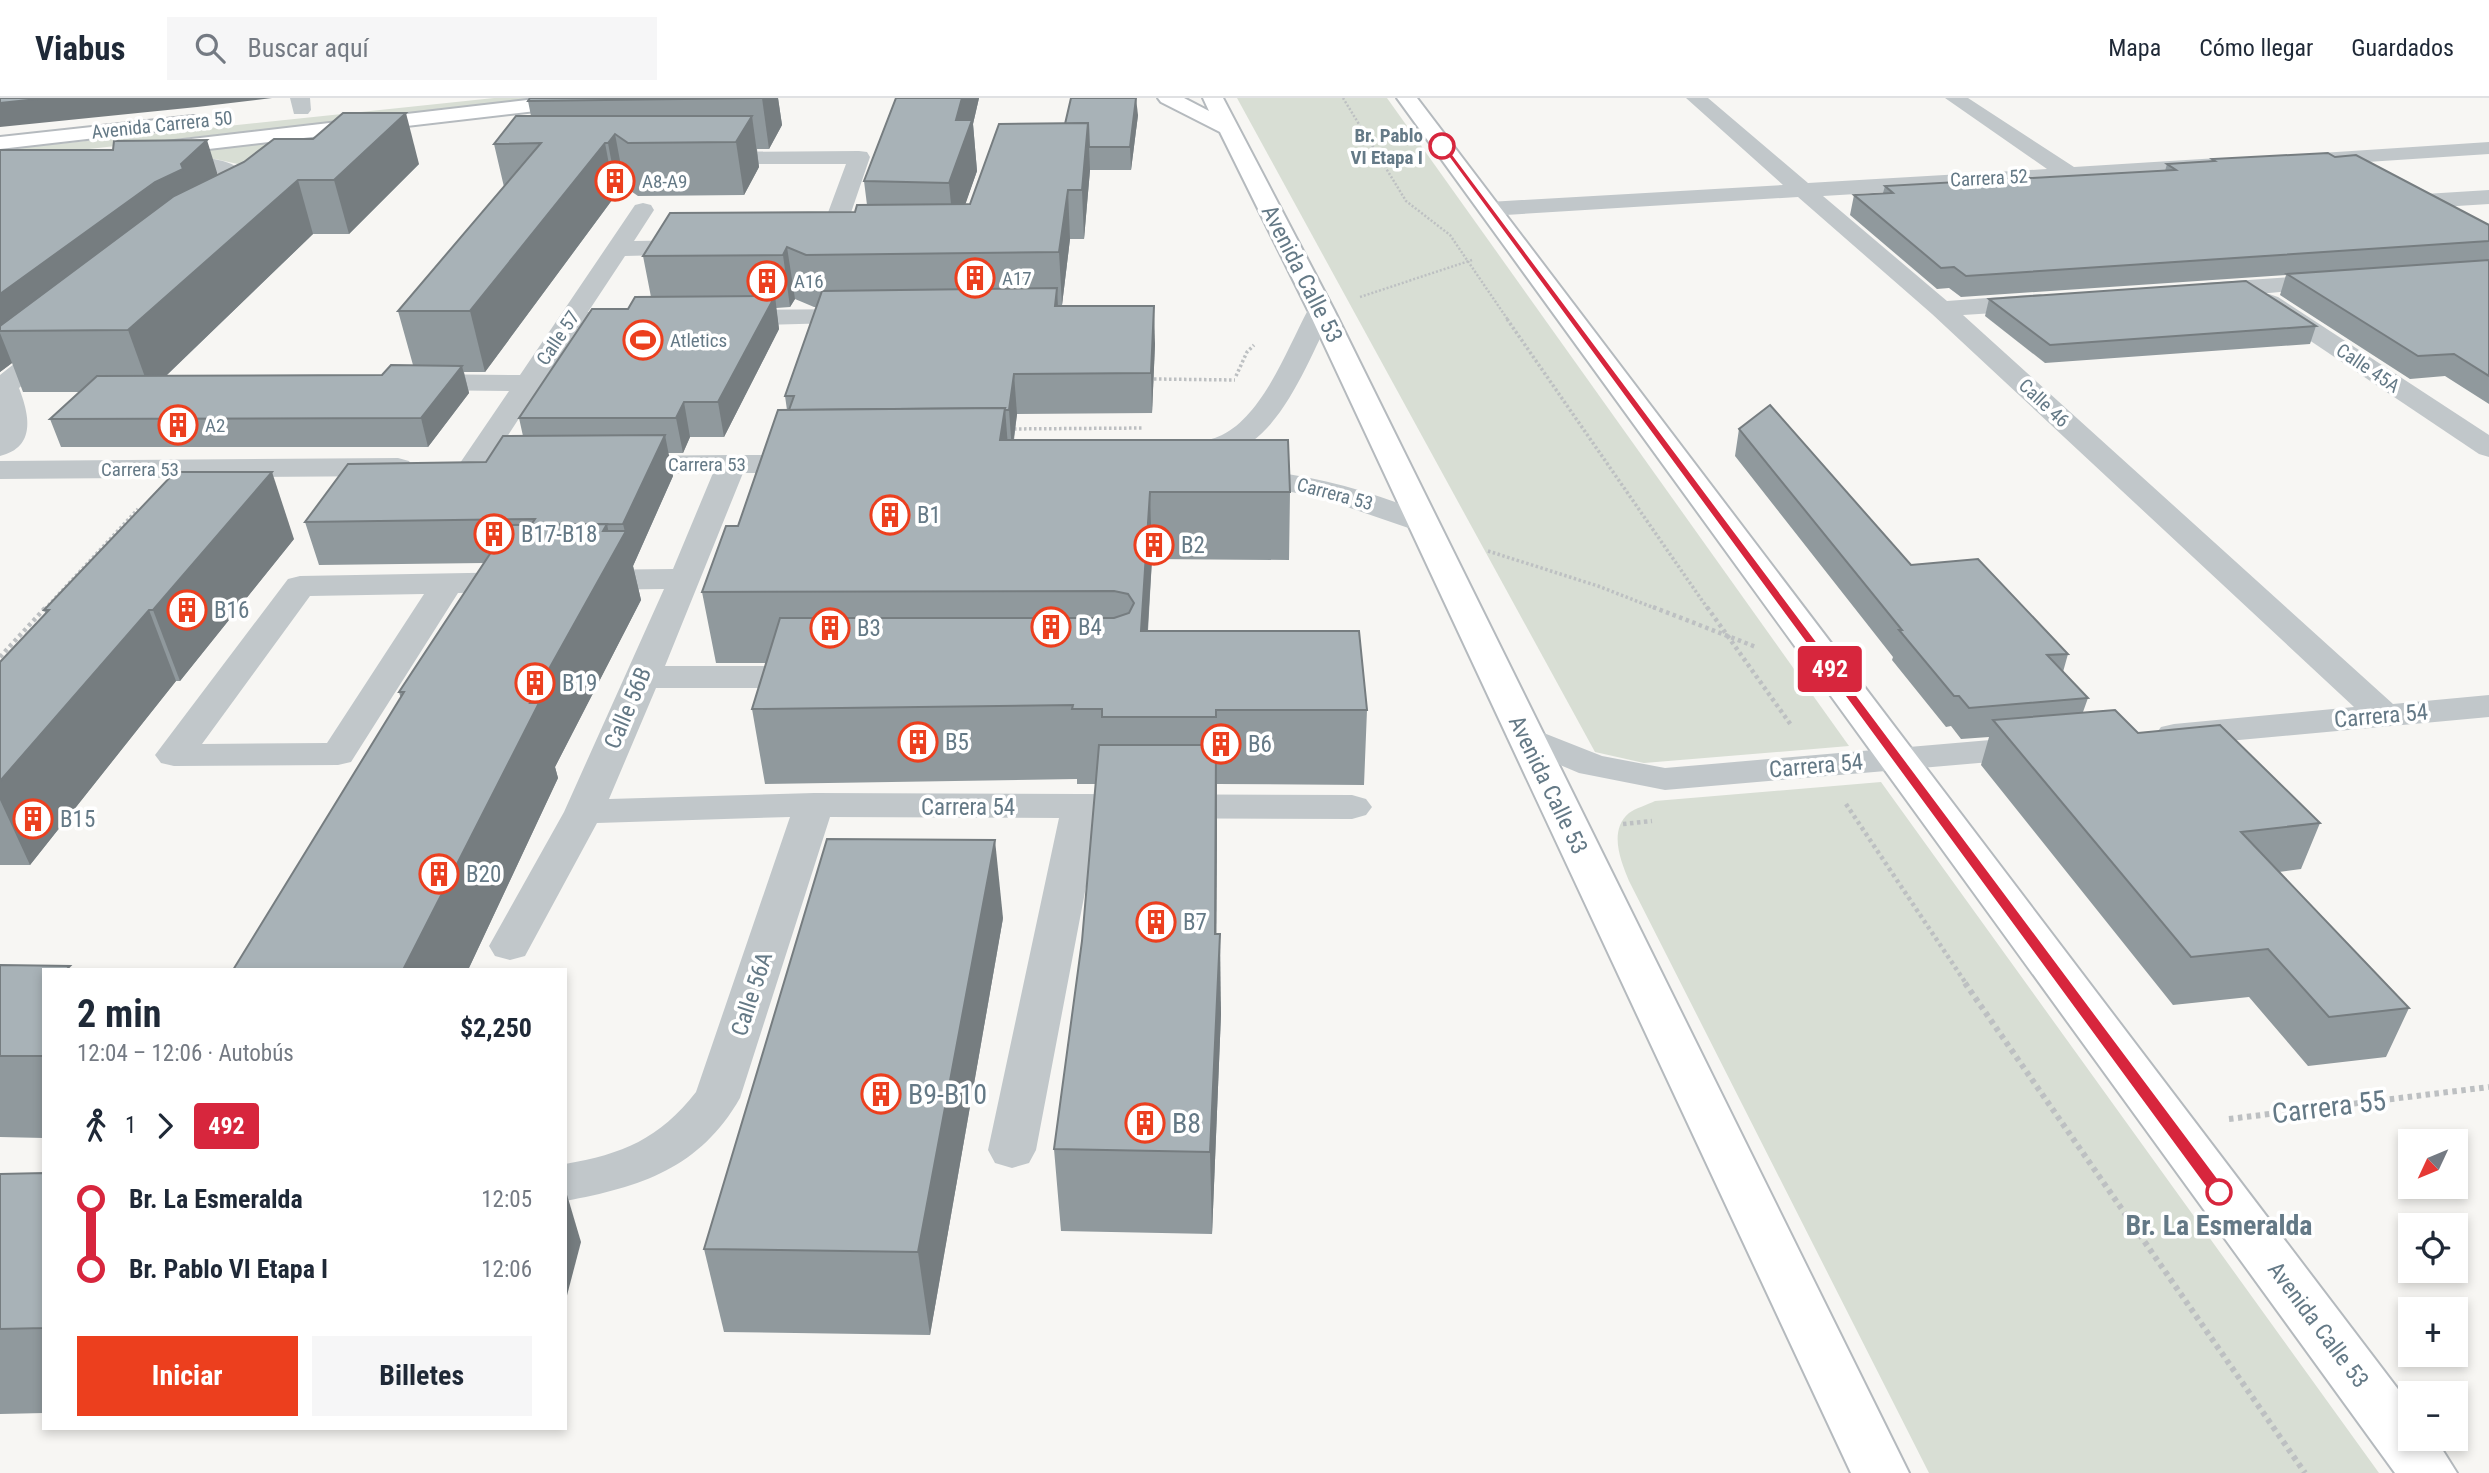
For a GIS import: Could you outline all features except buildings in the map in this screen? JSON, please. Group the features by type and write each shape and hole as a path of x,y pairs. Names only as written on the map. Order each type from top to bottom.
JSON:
{"main road":[{"name":"Avenida Carrera 50","path":"140,157 417,118 596,98"},
{"path":"1168,98 1228,128"},
{"name":"Avenida Calle 53","path":"1213,98 1321,310 1880,1473"},
{"name":"Avenida Calle 53","path":"1406,98 2428,1473"},
{"name":"Avenida Carrera 50","path":"0,143 219,119"}],"street":[{"name":"Calle 46","path":"1696,98 1941,309 2385,716"},
{"path":"1955,98 2068,173"},
{"path":"323,152 417,118"},
{"path":"2290,161 2489,148"},
{"path":"140,157 217,167 236,173 242,179 244,187 235,200 211,223 265,199"},
{"path":"679,158 859,157 828,245"},
{"path":"2346,158 2383,178"},
{"name":"Carrera 52","path":"1489,209 2234,164"},
{"path":"2404,190 2457,219"},
{"path":"2425,201 2489,197"},
{"name":"Calle 57","path":"462,466 528,383 643,210"},
{"path":"802,245 856,245"},
{"path":"618,249 726,247"},
{"path":"2178,293 2355,280"},
{"name":"Calle 45A","path":"2247,288 2489,448"},
{"path":"1941,309 2066,300"},
{"name":"Carrera 53","path":"1321,310 1269,404 1245,433 1211,449 1154,468 1209,479 1257,478 1316,486 1379,505 1423,524"},
{"path":"694,318 887,317"},
{"path":"570,320 667,319"},
{"path":"0,447 13,435 17,421 6,379 75,328"},
{"path":"392,382 528,383"},
{"name":"Carrera 53","path":"595,465 842,463"},
{"name":"Calle 56B","path":"510,946 584,812 717,504 731,464"},
{"name":"Carrera 53","path":"0,470 462,466"},
{"path":"448,583 338,754 174,755 300,586 448,583 683,579"},
{"path":"641,677 845,677"},
{"name":"Carrera 54","path":"2136,738 2489,706"},
{"name":"Carrera 54","path":"1526,737 1592,765 1665,779 2066,744"},
{"name":"Carrera 54","path":"584,812 814,805 1352,807"},
{"name":"Calle 56A","path":"567,1183 604,1176 652,1158 691,1130 717,1098 814,805"},
{"path":"1012,1150 1081,807"}],"path":[{"path":"1233,390 1247,352 1266,334 1321,310 1516,246"},
{"path":"1154,379 1235,380"},
{"path":"1001,429 1147,428"},
{"path":"0,657 139,508"},
{"path":"1484,549 1598,586 1760,649"},
{"name":"Carrera 55","path":"2169,1125 2489,1087"}],"shaded area":[{"path":"494,98 545,98 0,159 0,150"},
{"path":"1237,98 1387,98 1849,746 1644,763 1595,752"},
{"path":"358,131 247,166 215,159 129,157"},
{"path":"1881,782 2379,1473 1929,1473 1629,881 1618,846 1619,828 1623,820 1632,811 1655,801"}],"bus line":[{"name":"492","path":"1442,146 2219,1192"}],"place":[{"name":"Br. Pablo VI Etapa I","path":"1442,146"},
{"name":"A8-A9","path":"615,181"},
{"name":"A17","path":"975,278"},
{"name":"A16","path":"767,281"},
{"name":"Atletics","path":"643,340"},
{"name":"A2","path":"178,425"},
{"name":"B1","path":"890,515"},
{"name":"B17-B18","path":"494,534"},
{"name":"B2","path":"1154,545"},
{"name":"B16","path":"187,610"},
{"name":"B4","path":"1051,627"},
{"name":"B3","path":"830,628"},
{"name":"B19","path":"535,683"},
{"name":"B5","path":"918,742"},
{"name":"B6","path":"1221,744"},
{"name":"B15","path":"33,819"},
{"name":"B20","path":"439,874"},
{"name":"B7","path":"1156,922"},
{"name":"B9-B10","path":"881,1094"},
{"name":"B8","path":"1145,1123"},
{"name":"Br. La Esmeralda","path":"2219,1192"}]}
